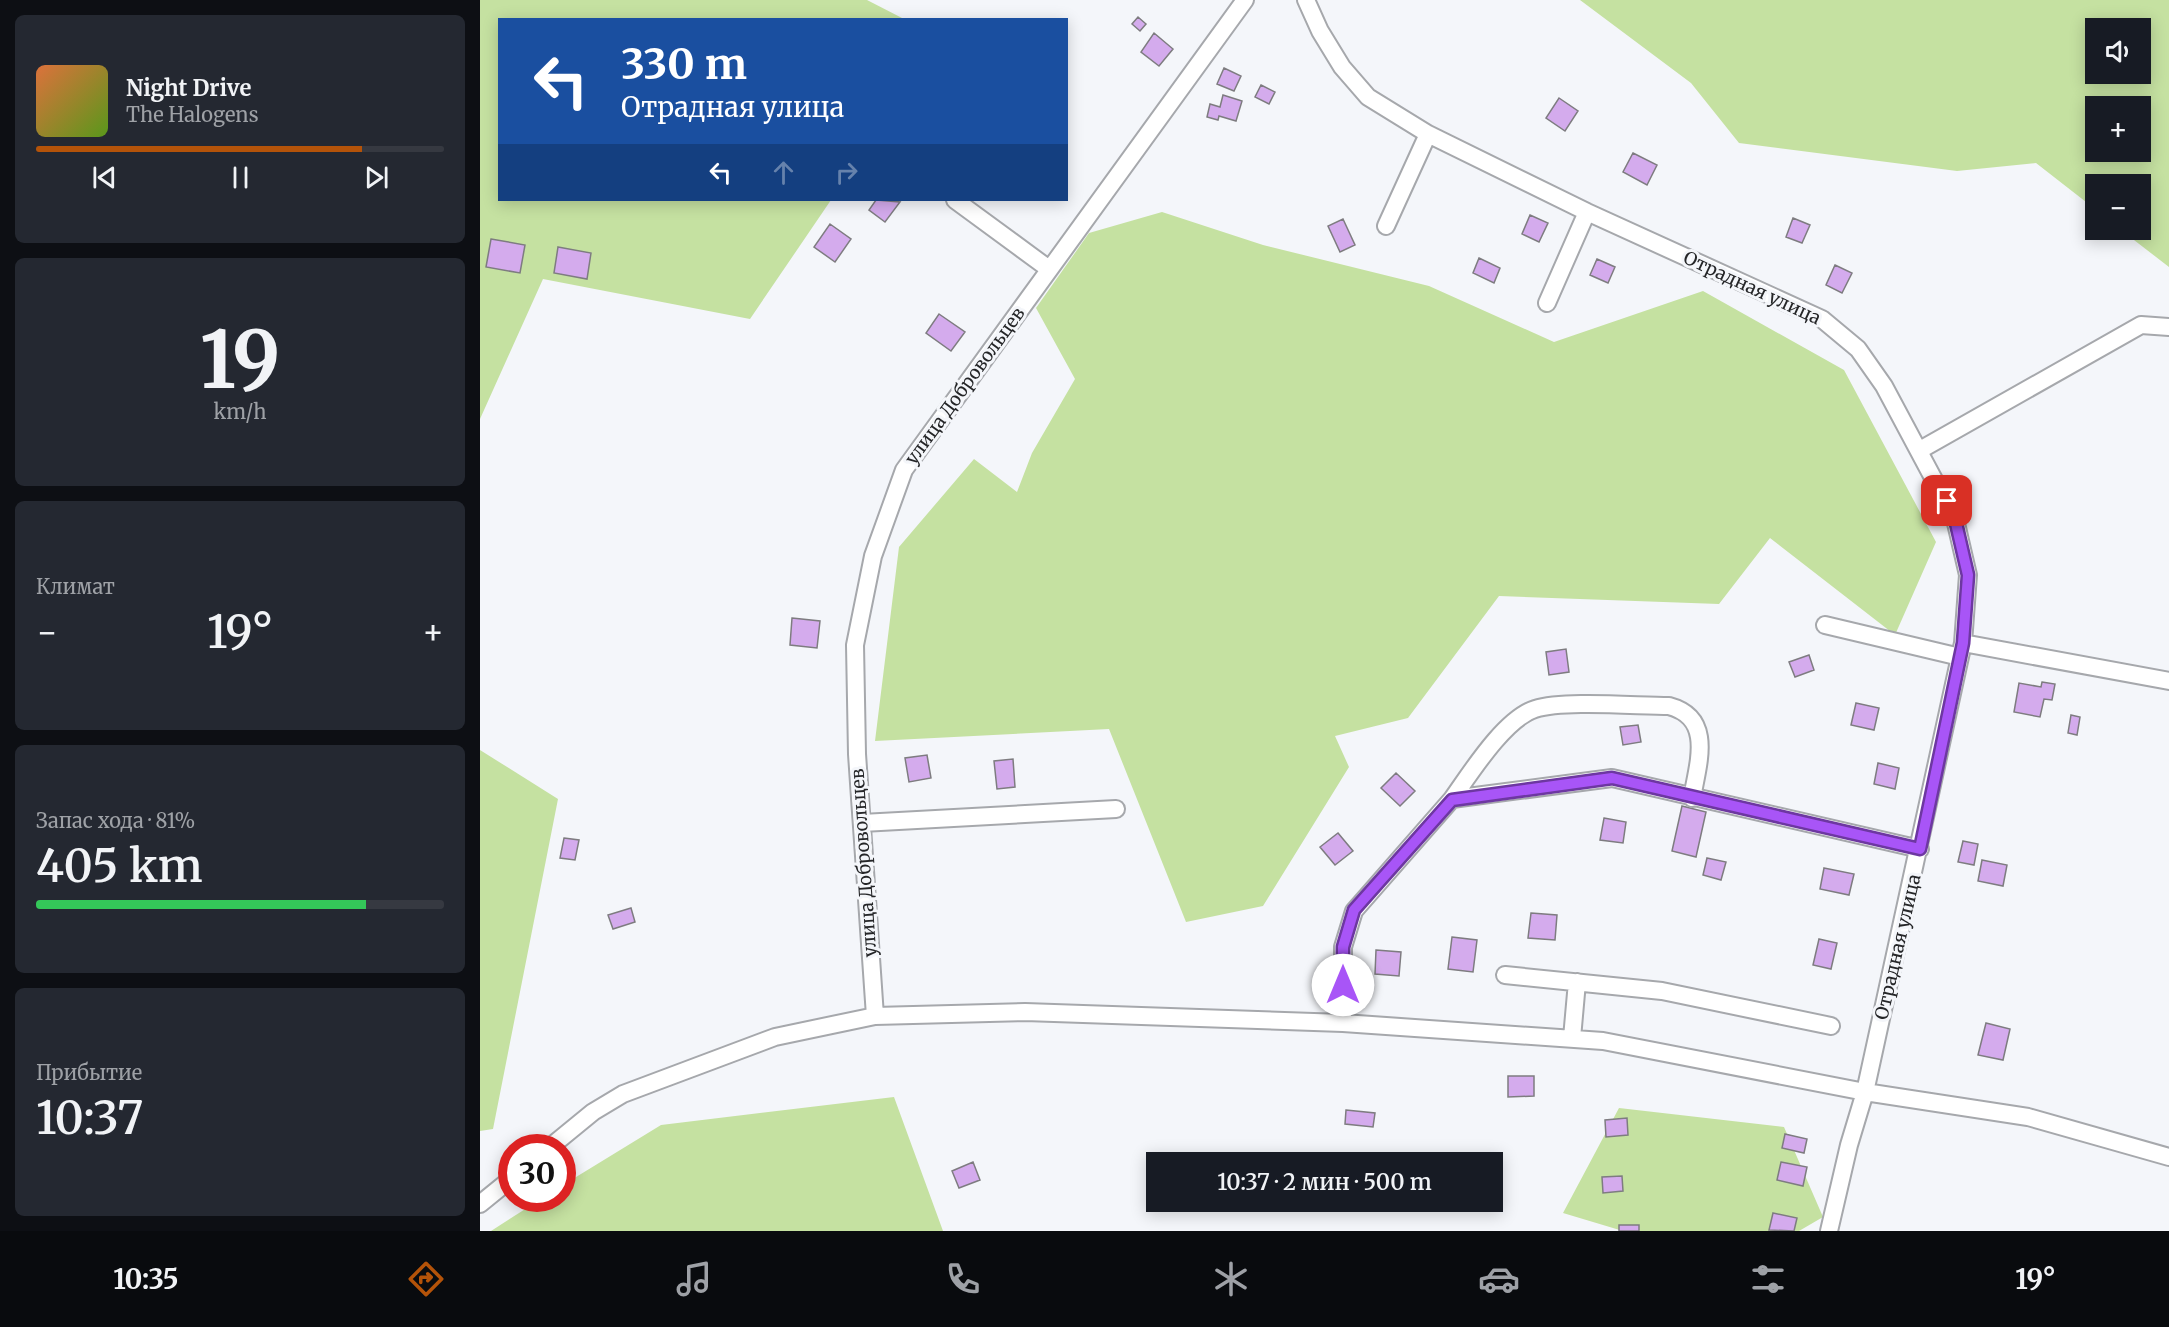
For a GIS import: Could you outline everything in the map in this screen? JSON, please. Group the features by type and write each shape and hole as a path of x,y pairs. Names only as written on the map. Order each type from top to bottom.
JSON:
{"street":[{"name":"улица Добровольцев","path":"875,1016 862,823 855,645 873,556 904,470 1245,0"},
{"name":"Отрадная улица","path":"1305,0 1320,31 1342,67 1368,97 1428,134 1587,212 1822,319 1858,349 1884,386 1955,519 1968,575 1962,650 1865,1092 1849,1145 1829,1231"},
{"path":"1386,226 1428,134"},
{"path":"956,201 1049,269"},
{"path":"1548,303 1587,212"},
{"path":"1920,450 2141,325 2169,327"},
{"path":"1825,625 1962,650 2169,681"},
{"path":"1343,1023 1343,947 1354,910 1452,800 1485,752 1518,720 1534,709 1557,706 1669,706 1685,710 1699,730 1701,750 1692,798"},
{"path":"1452,800 1612,778 1920,849"},
{"path":"862,823 1116,808"},
{"path":"1505,975 1662,991 1830,1026"},
{"path":"1572,1038 1577,982"},
{"path":"566,1134 593,1112 623,1094 775,1037 875,1016 1025,1012 1343,1023 1603,1041 1865,1092 2028,1117 2169,1157"},
{"path":"480,1204 498,1189"}],"green space":[{"path":"480,0 867,0 902,18 498,18 498,201 830,201 750,319 543,279 480,419"},
{"path":"1580,0 2169,0 2169,267 2134,240 2151,240 2151,174 2085,174 2085,201 2036,163 1957,171 1739,143 1691,83"},
{"path":"1162,212 1263,245 1429,286 1554,342 1703,291 1844,370 1936,542 1895,635 1770,538 1719,604 1499,596 1408,718 1335,736 1349,767 1263,906 1186,922 1109,729 875,741 899,547 974,459 1017,492 1032,453 1075,379 1036,308 1089,233"},
{"path":"480,750 558,799 493,1129 480,1131"},
{"path":"894,1097 943,1231 491,1231 521,1212 576,1212 576,1177 661,1125"},
{"path":"1619,1108 1784,1127 1823,1217 1799,1231 1623,1231 1563,1213"}],"building":[{"path":"1138,17 1146,24 1140,31 1132,24"},
{"path":"1154,33 1173,49 1159,66 1141,52"},
{"path":"1224,68 1241,76 1234,91 1217,84"},
{"path":"1261,85 1275,92 1269,104 1255,97"},
{"path":"1223,95 1242,101 1236,121 1219,116 1218,120 1207,117 1210,104 1220,107"},
{"path":"1559,98 1578,111 1565,131 1546,118"},
{"path":"1633,153 1657,165 1647,185 1623,172"},
{"path":"875,201 900,202 885,222 869,210"},
{"path":"1530,215 1548,223 1539,242 1522,234"},
{"path":"1793,218 1810,225 1802,243 1786,237"},
{"path":"1343,219 1355,245 1340,252 1328,226"},
{"path":"830,224 851,239 835,262 814,247"},
{"path":"491,239 525,245 520,273 486,267"},
{"path":"558,247 591,253 587,279 554,273"},
{"path":"1479,258 1500,268 1494,283 1473,273"},
{"path":"1597,259 1615,267 1608,283 1590,275"},
{"path":"1835,265 1852,273 1842,293 1826,285"},
{"path":"939,314 965,332 951,351 926,333"},
{"path":"792,618 820,621 817,648 790,645"},
{"path":"1566,649 1569,672 1549,675 1546,652"},
{"path":"1809,655 1814,670 1795,677 1789,662"},
{"path":"2042,682 2055,684 2052,700 2044,699 2040,717 2014,712 2019,683 2041,687"},
{"path":"1856,703 1879,708 1874,730 1851,725"},
{"path":"2071,715 2080,717 2077,735 2068,733"},
{"path":"1638,725 1641,742 1623,745 1620,727"},
{"path":"927,755 931,778 909,782 905,758"},
{"path":"1013,759 1015,787 997,789 994,761"},
{"path":"1878,763 1899,768 1895,789 1874,784"},
{"path":"1396,773 1415,791 1400,806 1381,788"},
{"path":"1682,806 1706,812 1696,857 1672,851"},
{"path":"1604,818 1626,822 1623,843 1600,840"},
{"path":"1338,833 1353,851 1335,865 1320,847"},
{"path":"564,838 579,840 575,860 560,858"},
{"path":"1963,841 1978,844 1974,865 1958,862"},
{"path":"1707,858 1726,862 1721,880 1703,875"},
{"path":"1982,860 2007,865 2003,886 1978,881"},
{"path":"1824,868 1854,874 1849,895 1820,889"},
{"path":"631,908 635,922 613,929 608,915"},
{"path":"1531,913 1557,915 1555,940 1528,938"},
{"path":"1452,937 1477,940 1473,972 1448,969"},
{"path":"1819,939 1837,943 1831,969 1813,965"},
{"path":"1376,950 1401,952 1399,976 1375,974"},
{"path":"1986,1023 2010,1029 2003,1060 1978,1055"},
{"path":"1508,1076 1534,1076 1534,1096 1508,1097"},
{"path":"1346,1110 1375,1113 1373,1127 1345,1124"},
{"path":"1627,1118 1628,1135 1606,1137 1605,1120"},
{"path":"1785,1134 1807,1139 1804,1153 1782,1148"},
{"path":"973,1162 980,1180 959,1188 952,1171"},
{"path":"1781,1162 1807,1167 1803,1186 1777,1180"},
{"path":"1622,1176 1623,1191 1603,1193 1602,1177"},
{"path":"1773,1213 1797,1218 1794,1231 1769,1230"},
{"path":"1619,1225 1639,1225 1639,1231 1619,1231"}],"route":[{"path":"1343,985 1343,947 1354,910 1452,800 1589,779 1612,778 1920,849 1963,643 1968,575 1955,519 1947,501"}]}
